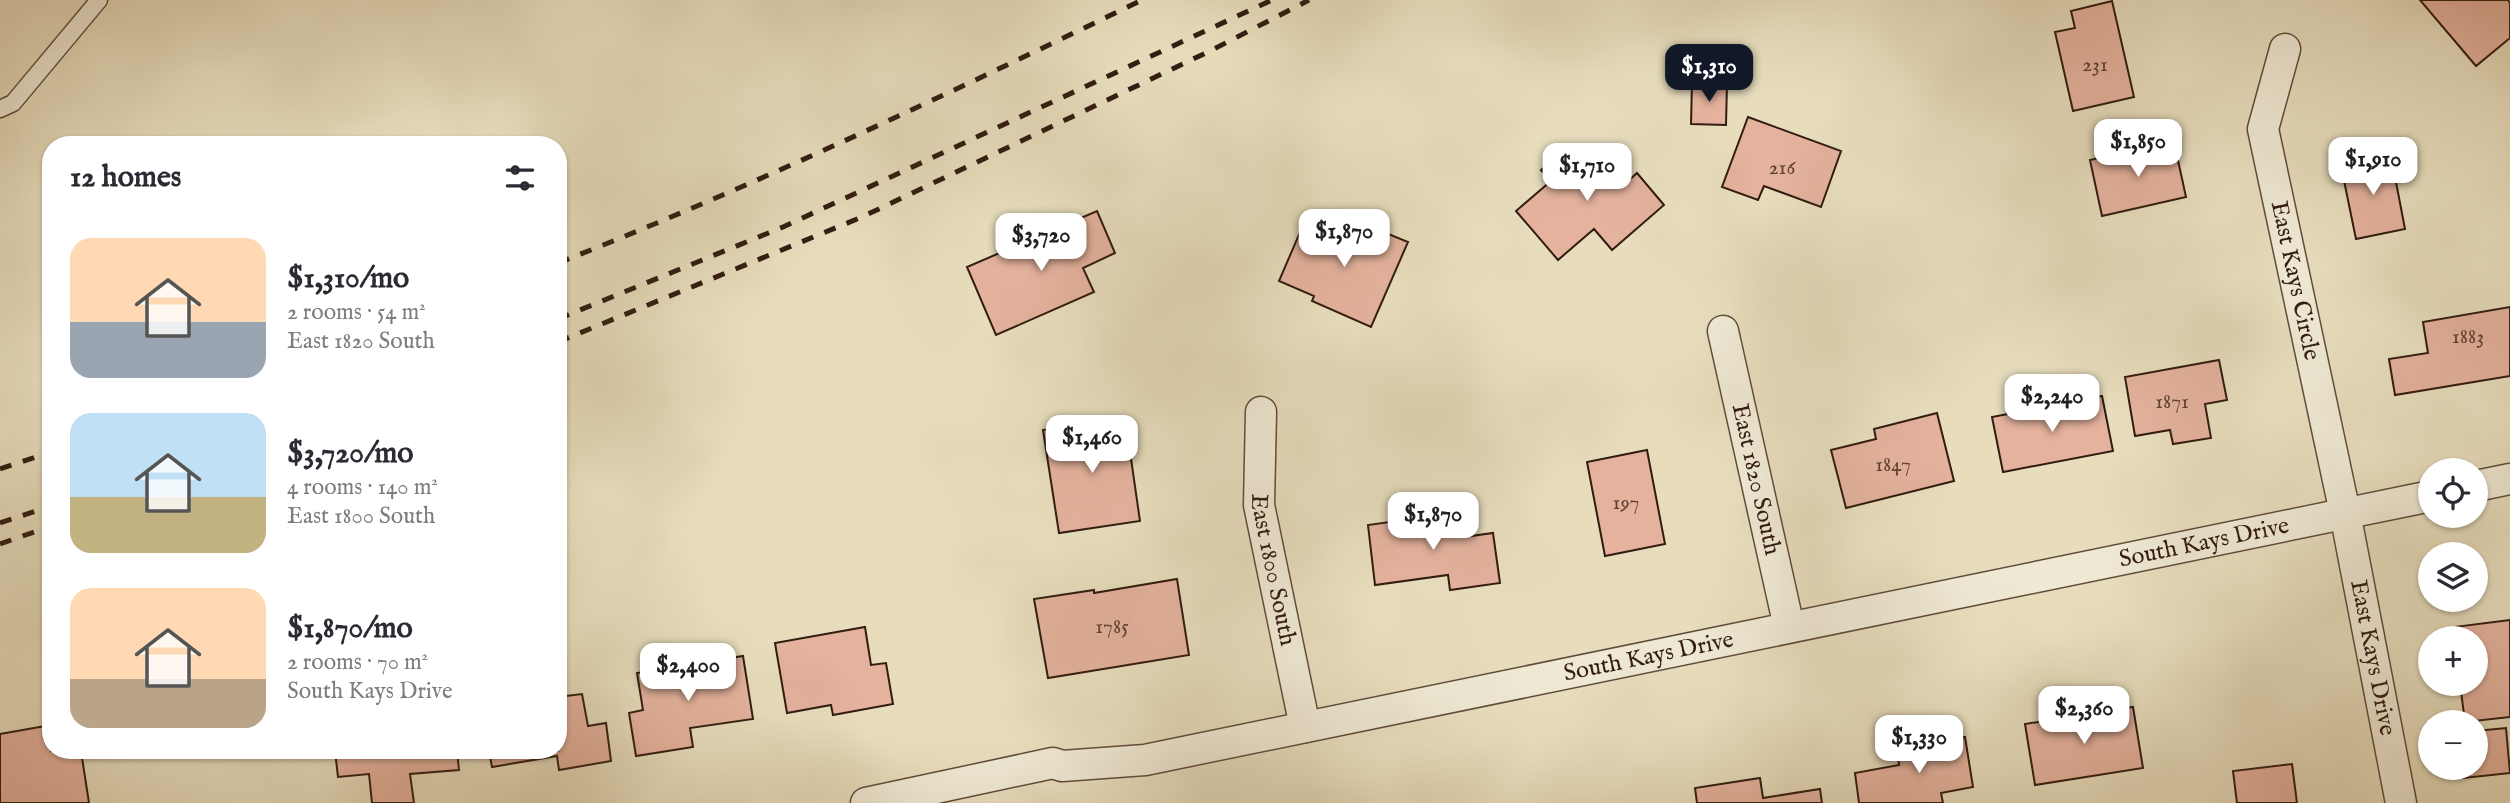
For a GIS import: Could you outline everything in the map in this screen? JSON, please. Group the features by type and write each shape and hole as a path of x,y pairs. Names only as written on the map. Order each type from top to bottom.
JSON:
{"street":[{"name":"East Kays Circle","path":"2285,49 2263,129 2345,513"},
{"name":"East 1820 South","path":"1723,331 1789,627"},
{"name":"East 1800 South","path":"1261,412 1259,505 1305,727"},
{"path":"2488,484 2510,479"},
{"name":"South Kays Drive","path":"866,803 1053,763 1062,766 1145,760 2418,499"},
{"name":"East Kays Drive","path":"2345,513 2401,803"}],"lane":[{"path":"0,109 13,103 99,0"}],"building":[{"path":"2420,0 2508,0 2510,38 2476,66"},
{"path":"2112,1 2134,97 2073,111 2055,32 2075,28 2071,11"},
{"path":"1692,82 1727,83 1726,125 1691,124"},
{"path":"1748,117 1841,151 1821,207 1764,186 1758,200 1722,187"},
{"path":"2174,142 2186,197 2102,216 2090,160"},
{"path":"1596,147 1627,182 1637,173 1664,205 1612,250 1594,229 1558,260 1516,211 1551,181 1541,170 1567,148 1579,162"},
{"path":"2391,156 2405,229 2356,239 2341,166"},
{"path":"1097,211 1115,253 1083,268 1094,292 996,335 967,267"},
{"path":"1307,216 1368,242 1374,228 1408,242 1371,327 1312,301 1314,296 1279,281"},
{"path":"2510,307 2510,376 2395,395 2389,359 2428,353 2423,322"},
{"path":"2219,360 2227,400 2205,404 2211,438 2173,444 2170,430 2135,436 2125,377"},
{"path":"2102,396 2113,451 2003,472 1992,417"},
{"path":"1937,413 1954,481 1846,508 1831,450 1876,439 1874,429"},
{"path":"1125,417 1140,521 1059,533 1043,430"},
{"path":"1647,450 1665,544 1605,556 1587,462"},
{"path":"1469,511 1471,536 1493,533 1500,583 1450,590 1448,575 1375,585 1368,525"},
{"path":"1177,579 1189,655 1048,678 1034,599 1094,590 1094,593"},
{"path":"2510,620 2510,717 2488,719 2488,710 2463,710 2462,696 2488,696 2488,626 2462,626"},
{"path":"865,627 871,665 886,663 893,704 833,715 831,705 787,713 775,643"},
{"path":"743,656 753,719 690,728 693,747 636,756 629,713 643,710 637,673"},
{"path":"582,694 588,726 606,723 611,761 559,770 557,759 567,759 567,696"},
{"path":"2133,707 2143,768 2035,785 2025,724"},
{"path":"42,727 42,759 82,759 89,803 0,803 0,734"},
{"path":"2506,728 2510,773 2488,775 2488,730"},
{"path":"1965,737 1973,787 1941,793 1943,803 1859,803 1855,773 1899,765 1897,749"},
{"path":"336,759 458,759 459,770 410,774 414,803 372,803 369,774 338,777"},
{"path":"490,759 539,759 492,767"},
{"path":"2292,764 2297,803 2237,803 2233,771"},
{"path":"1760,778 1763,798 1820,789 1822,803 1697,803 1695,788"}],"railway":[{"path":"567,259 780,170 1142,0"},
{"path":"567,315 783,227 1272,0"},
{"path":"567,338 862,217 1212,50 1309,0"},
{"path":"0,469 42,455"},
{"path":"0,523 42,509"},
{"path":"0,544 42,529"}]}
